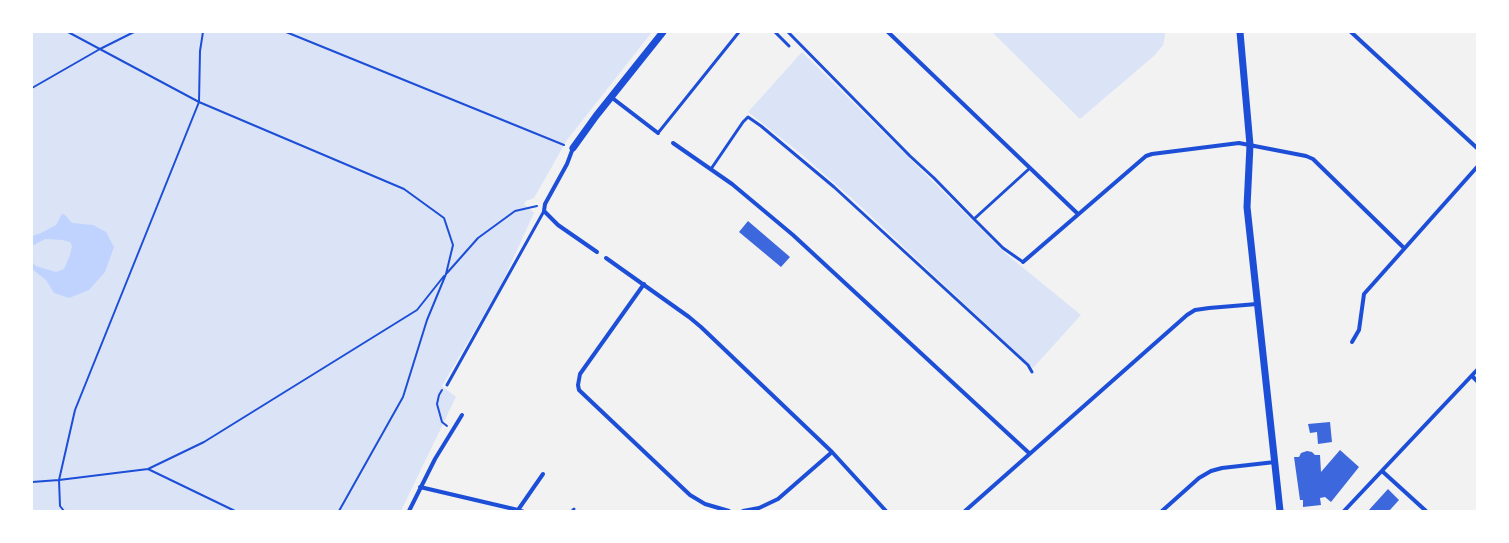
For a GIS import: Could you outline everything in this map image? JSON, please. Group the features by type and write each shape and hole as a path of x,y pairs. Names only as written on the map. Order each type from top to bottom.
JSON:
{"street":[{"path":"596,252 558,225 544,211 545,204 568,164 573,148 663,32"},
{"path":"888,32 1078,214"},
{"path":"1240,32 1250,145 1247,207 1280,511"},
{"path":"1351,32 1477,148"},
{"path":"611,98 658,133"},
{"path":"1022,262 1142,160 1152,154 1239,143 1263,149 1306,156 1313,159 1404,248"},
{"path":"673,144 711,169 761,207 793,234 1029,453"},
{"path":"1352,342 1359,330 1364,294 1477,166"},
{"path":"606,258 690,317 832,452 886,511"},
{"path":"644,284 580,374 578,385 579,390 690,495 705,504 729,511"},
{"path":"965,511 1187,315 1195,310 1257,304"},
{"path":"1344,511 1477,370"},
{"path":"1472,376 1477,381"},
{"path":"409,511 420,487 462,415"},
{"path":"743,511 759,508 778,499 832,452"},
{"path":"1162,511 1211,470 1275,462"},
{"path":"1382,471 1424,510"},
{"path":"420,487 520,511 543,474"}],"lane":[{"path":"658,133 739,32"},
{"path":"775,32 789,46"},
{"path":"788,32 1003,248 1022,262"},
{"path":"711,169 748,117 773,135 834,187 1028,365 1032,372"},
{"path":"974,219 1030,168"},
{"path":"447,385 544,211"}],"path":[{"path":"68,32 199,102 404,189 444,218 454,245 446,274 427,320 403,397 339,511"},
{"path":"33,87 100,49 134,32"},
{"path":"64,511 60,506 59,480 75,410 199,102 200,51 203,32"},
{"path":"286,32 534,134 573,148"},
{"path":"32,482 148,470 204,442 417,310 478,238 515,211 545,204"},
{"path":"447,385 440,395 438,404 442,422 452,430"},
{"path":"148,470 235,511"}],"shaded area":[{"path":"32,32 652,32 567,140 534,198 526,201 524,204 534,213 501,285 442,386 456,397 401,511 32,511"},
{"path":"992,32 1165,32 1165,36 1163,45 1155,55 1080,119"},
{"path":"802,52 1005,253 1081,315 1033,368 857,203 800,153 748,112"}],"water":[{"path":"62,214 65,215 72,223 93,225 106,232 114,247 105,272 89,290 69,298 54,293 46,280 32,269 32,262 36,266 56,272 64,269 72,246 70,242 45,239 32,246 32,236 56,225"}],"building":[{"path":"748,221 790,257 781,267 739,232"},
{"path":"1330,422 1332,442 1318,444 1317,432 1310,433 1308,424"},
{"path":"1340,450 1359,467 1331,502 1325,497 1320,498 1321,505 1303,507 1303,500 1300,500 1294,457 1299,457 1301,453 1307,451 1312,452 1315,455 1320,455 1321,472"},
{"path":"1388,489 1399,500 1389,511 1368,511"}]}
